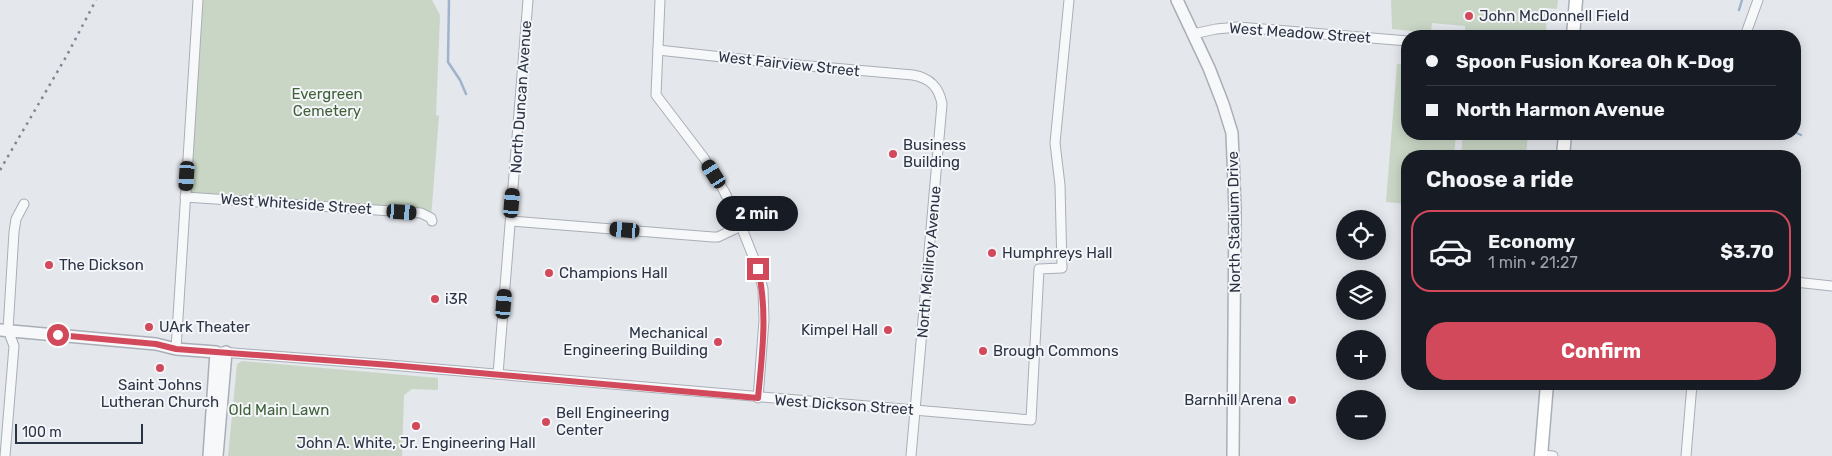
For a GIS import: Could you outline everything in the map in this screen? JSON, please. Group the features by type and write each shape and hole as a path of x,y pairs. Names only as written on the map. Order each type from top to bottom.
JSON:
{"main road":[{"path":"1574,30 1576,0"},
{"path":"1545,456 1547,390"}],"street":[{"path":"176,349 198,0"},
{"name":"North Duncan Avenue","path":"498,374 528,0"},
{"path":"660,0 656,95 704,158 724,191 741,226 758,269 764,296 758,398"},
{"name":"West Dickson Street","path":"4,330 156,344 176,349 498,374 758,398 1031,420 1039,270 1062,268 1060,185 1055,143 1069,0"},
{"name":"North Stadium Drive","path":"1176,0 1213,77 1232,133 1235,219 1234,456"},
{"path":"1747,30 1758,0"},
{"name":"West Meadow Street","path":"1193,34 1221,28 1238,27 1401,40"},
{"name":"West Fairview Street","path":"658,50 921,76 935,86"},
{"name":"North McIilroy Avenue","path":"911,456 942,104 935,86"},
{"name":"West Whiteside Street","path":"185,197 421,213 432,221"},
{"path":"5,456 14,346 4,330 16,219 24,204"},
{"path":"511,222 713,237 718,237 741,226"},
{"path":"1801,283 1832,286"},
{"path":"208,456 221,352"},
{"path":"217,456 221,352"},
{"path":"1686,456 1692,390"}],"green space":[{"name":"Evergreen Cemetery","path":"198,0 432,0 440,15 436,115 439,116 431,218 185,197"},
{"name":"John McDonnell Field","path":"1391,0 1558,0 1557,9 1547,8 1546,30 1465,30 1465,26 1432,23 1431,30 1392,29"},
{"path":"1397,64 1401,64 1401,140 1455,140 1455,150 1401,150 1401,203 1386,202"},
{"path":"1462,140 1527,140 1527,150 1462,150"},
{"name":"Old Main Lawn","path":"242,361 438,378 438,390 412,389 404,395 402,456 228,456 237,364"}],"waterway":[{"path":"449,0 448,62 460,80 466,94"},
{"path":"1739,10 1742,0"}],"railway":[{"path":"0,170 66,57 96,0"}],"place":[{"name":"John McDonnell Field","path":"1469,16"},
{"name":"Business Building","path":"893,154"},
{"name":"Humphreys Hall","path":"992,253"},
{"name":"The Dickson","path":"49,265"},
{"name":"Champions Hall","path":"549,273"},
{"name":"i3R","path":"435,299"},
{"name":"UArk Theater","path":"149,327"},
{"name":"Kimpel Hall","path":"888,330"},
{"name":"Mechanical Engineering Building","path":"718,342"},
{"name":"Brough Commons","path":"983,351"},
{"name":"Saint Johns Lutheran Church","path":"160,368"},
{"name":"Barnhill Arena","path":"1292,400"},
{"name":"Bell Engineering Center","path":"546,422"},
{"name":"John A. White, Jr. Engineering Hall","path":"416,426"}],"route":[{"path":"58,335 156,344 176,349 391,365 758,398 764,320 763,289 758,269"}]}
